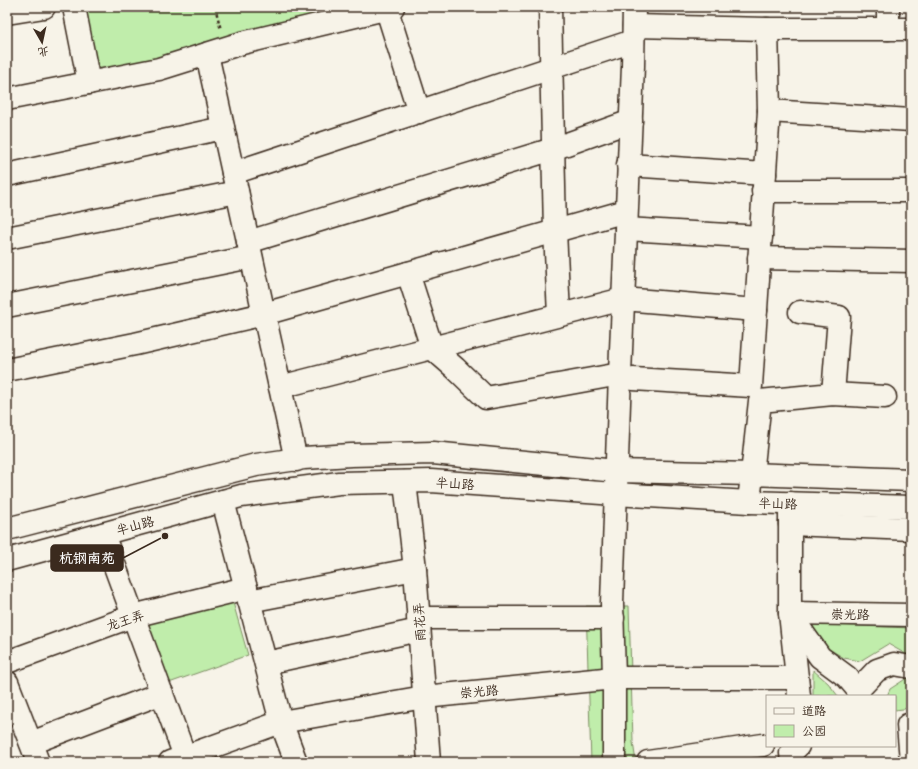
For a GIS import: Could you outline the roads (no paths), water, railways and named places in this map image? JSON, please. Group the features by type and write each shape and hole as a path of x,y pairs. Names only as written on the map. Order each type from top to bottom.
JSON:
{"main road":[{"path":"7,13 44,7"},
{"path":"74,7 89,83"},
{"path":"550,7 555,231 559,315"},
{"path":"888,7 888,29"},
{"path":"7,99 159,69 242,43 388,8 419,112"},
{"path":"614,762 613,618 615,494 626,377 622,299 631,121 634,25"},
{"path":"7,238 235,183 419,112 551,68 634,25 767,29 911,29"},
{"path":"408,273 432,348 486,398 626,377 751,386 769,111 767,29"},
{"path":"207,54 296,460"},
{"path":"769,111 911,120"},
{"path":"7,306 249,249 553,149 631,121"},
{"path":"7,175 222,128"},
{"path":"628,165 764,183 911,191"},
{"path":"7,370 135,344 264,314 555,231 626,220 760,247 911,261"},
{"path":"280,387 622,299 756,310"},
{"path":"800,312 839,317 833,394"},
{"path":"749,502 760,401 833,394 885,397"},
{"name":"半山路","path":"7,529 256,465 351,455 433,453 616,471 911,480"},
{"name":"半山路","path":"7,560 241,496 339,483 431,481 749,502 790,514 911,508"},
{"name":"雨花弄","path":"405,482 415,569 429,762"},
{"path":"223,501 281,722 296,762"},
{"path":"798,687 790,613 790,514 911,529"},
{"path":"103,534 162,693 181,760"},
{"name":"龙王弄","path":"7,662 133,616 247,595 415,569"},
{"path":"790,613 820,657 847,677 858,693 877,670 894,664 911,667"},
{"name":"崇光路","path":"790,613 911,615"},
{"path":"266,664 419,624 613,618"},
{"name":"崇光路","path":"181,760 281,722 424,697 614,678 798,687"},
{"path":"7,682 34,752 162,693"},
{"path":"905,725 911,760"},
{"path":"648,762 764,745"},
{"path":"792,762 791,753 797,747"}],"place":[{"name":"杭钢南苑","path":"165,536"}]}
